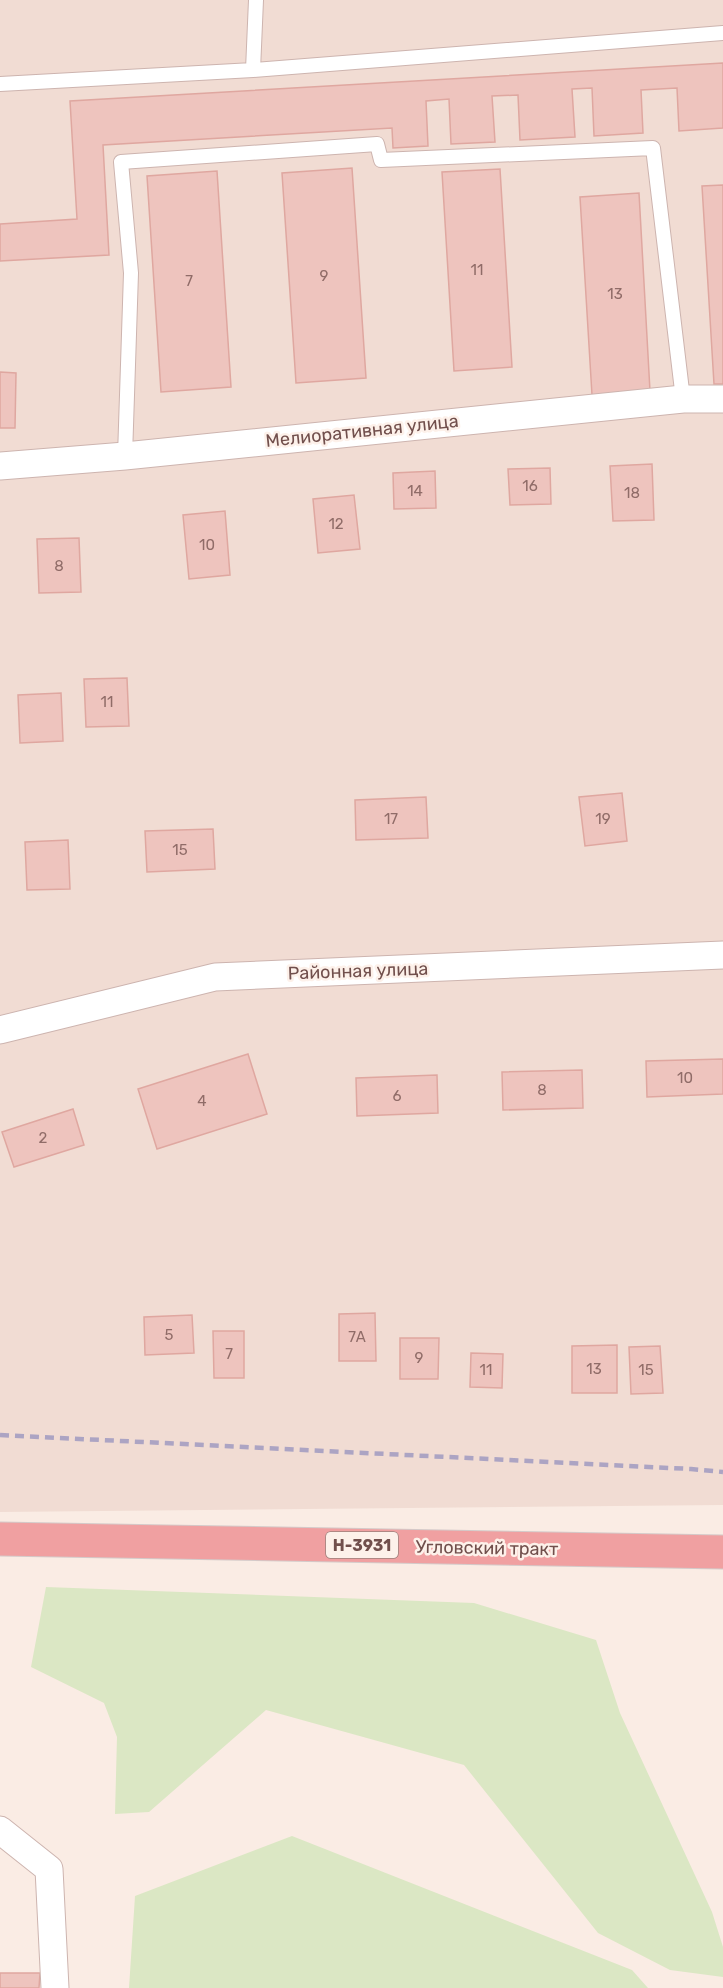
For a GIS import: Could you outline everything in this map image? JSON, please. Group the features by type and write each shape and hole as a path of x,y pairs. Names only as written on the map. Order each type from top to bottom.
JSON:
{"highway":[{"name":"Угловский тракт","path":"0,1539 723,1552"}],"street":[{"name":"Мелиоративная улица","path":"0,465 125,456 684,399 723,399"},
{"name":"Районная улица","path":"0,1030 215,977 723,955"},
{"path":"0,1830 49,1869 55,1988"}],"lane":[{"path":"253,70 256,0"},
{"path":"0,84 253,70 723,33"},
{"path":"125,456 130,273 122,162 377,144 381,160 653,148 684,399"}],"shaded area":[{"path":"0,0 723,0 723,1505 0,1512"}],"green space":[{"path":"46,1587 474,1603 596,1640 620,1713 712,1912 723,1947 723,1977 670,1970 598,1933 464,1765 266,1710 149,1812 115,1814 117,1737 104,1703 31,1667"},
{"path":"292,1836 632,1970 648,1988 129,1988 135,1896"}],"building":[{"path":"723,63 723,128 679,131 677,88 641,90 643,133 594,136 592,88 572,89 575,137 520,140 518,95 492,96 495,142 451,144 449,99 426,101 428,146 393,148 392,128 103,145 109,255 0,261 0,224 77,219 70,101"},
{"path":"352,168 366,378 296,383 282,173"},
{"path":"500,169 512,367 454,371 442,172"},
{"path":"217,171 231,387 161,392 147,176"},
{"path":"723,185 723,384 714,384 702,186"},
{"path":"639,193 650,391 592,395 580,197"},
{"path":"0,372 16,373 15,428 0,428"},
{"path":"652,464 654,520 613,521 610,466"},
{"path":"550,468 551,504 510,505 508,469"},
{"path":"435,471 436,508 394,509 393,473"},
{"path":"354,495 360,549 318,553 313,499"},
{"path":"225,511 230,575 189,579 183,515"},
{"path":"79,538 81,592 39,593 37,539"},
{"path":"127,678 129,726 86,727 84,679"},
{"path":"61,693 63,741 20,743 18,695"},
{"path":"622,793 627,841 585,846 579,797"},
{"path":"426,797 428,838 356,840 355,800"},
{"path":"213,829 215,869 147,872 145,831"},
{"path":"68,840 70,889 27,890 25,842"},
{"path":"248,1054 267,1114 157,1149 138,1089"},
{"path":"723,1059 723,1094 647,1097 646,1061"},
{"path":"582,1070 583,1108 503,1110 502,1072"},
{"path":"437,1075 438,1113 357,1116 356,1078"},
{"path":"73,1109 84,1145 14,1167 2,1132"},
{"path":"375,1313 376,1361 339,1361 339,1314"},
{"path":"192,1315 194,1353 145,1355 144,1317"},
{"path":"213,1331 244,1331 244,1378 214,1378"},
{"path":"400,1338 439,1338 438,1379 400,1379"},
{"path":"617,1345 617,1393 572,1393 572,1346"},
{"path":"660,1346 663,1393 631,1394 629,1347"},
{"path":"471,1353 503,1354 502,1388 470,1387"},
{"path":"0,1973 40,1973 39,1988 0,1988"}],"railway":[{"path":"0,1435 723,1472"}]}
